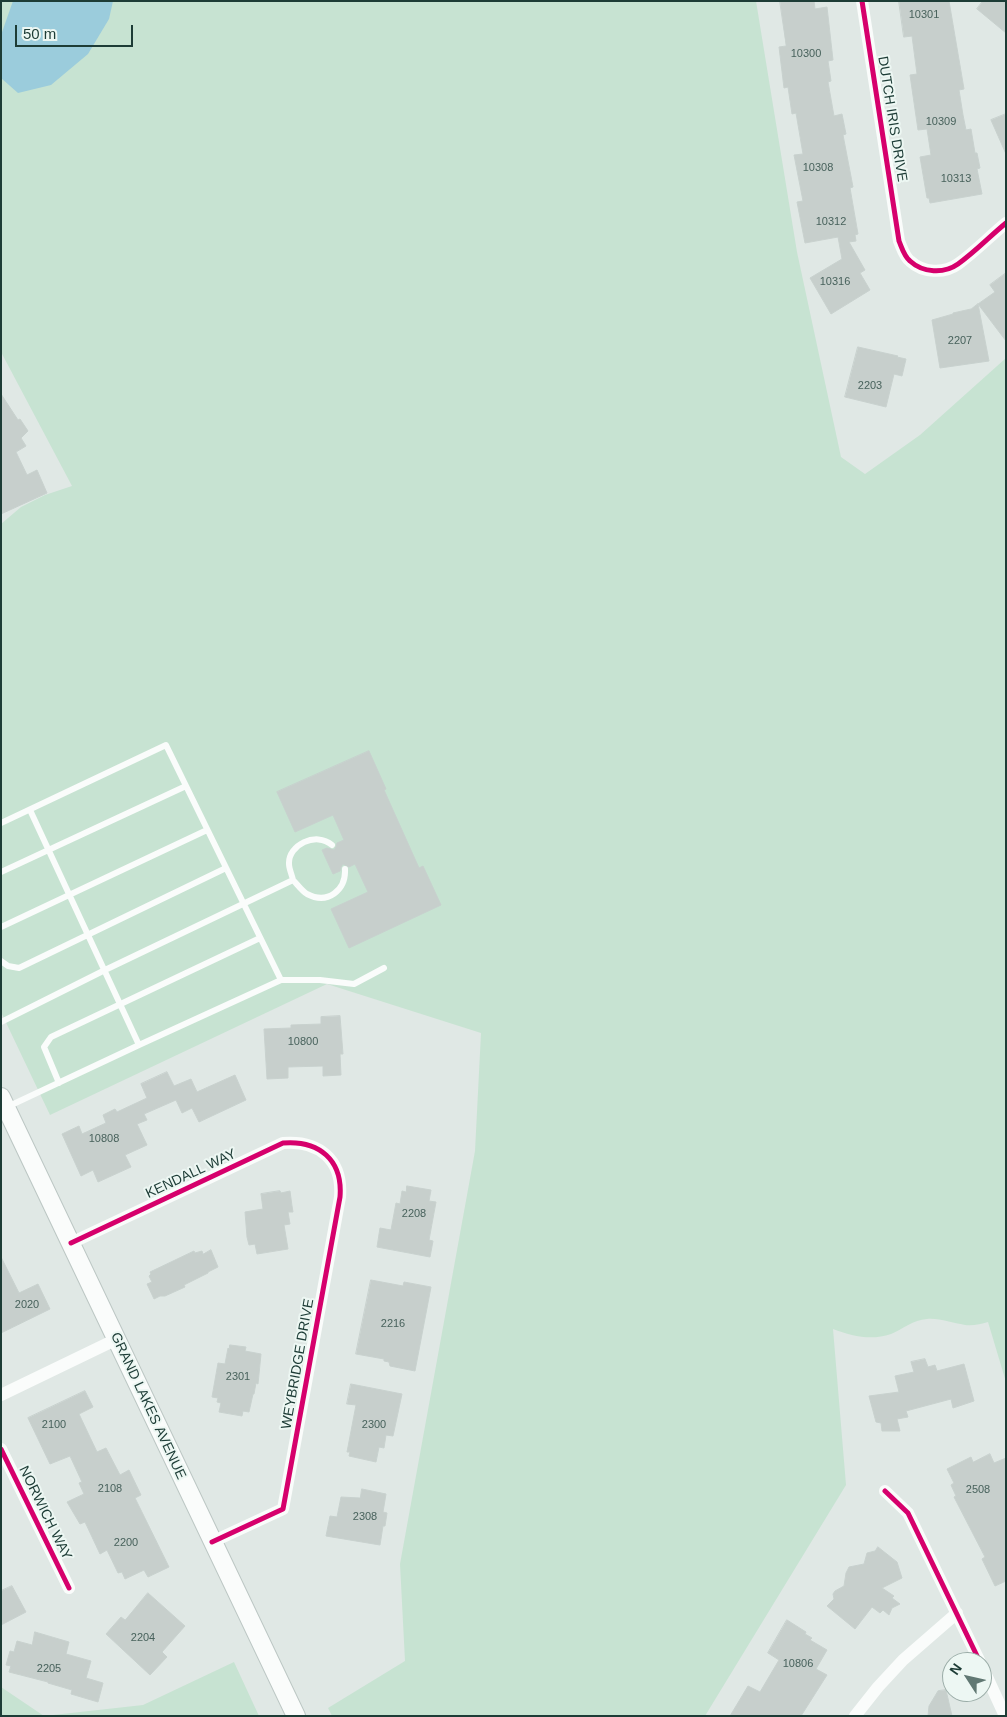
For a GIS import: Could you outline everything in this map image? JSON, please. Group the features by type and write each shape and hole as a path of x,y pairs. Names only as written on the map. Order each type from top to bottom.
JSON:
{"street":[{"name":"DUTCH IRIS DRIVE","path":"862,1 899,241 903,252 910,261 920,268 932,271 946,270 957,265 1006,223"},
{"name":"GRAND LAKES AVENUE","path":"4,1102 296,1716"},
{"name":"KENDALL WAY","path":"71,1243 283,1143 297,1142 311,1145 323,1152"},
{"name":"WEYBRIDGE DRIVE","path":"212,1542 283,1508 340,1197 339,1174 332,1161 323,1152"},
{"path":"1,1395 117,1339"},
{"name":"NORWICH WAY","path":"1,1449 69,1588"},
{"path":"885,1491 908,1513 975,1652"},
{"path":"856,1716 878,1687 903,1660 957,1613"},
{"path":"992,1688 1005,1716"}],"lane":[{"path":"1,823 166,745 281,980"},
{"path":"1,872 186,786"},
{"path":"30,810 140,1045"},
{"path":"1,927 207,830"},
{"path":"332,845 327,841 316,838 304,842 294,852 288,863 293,880 306,894 319,898 331,896 342,887 345,879 345,869"},
{"path":"1,961 8,966 19,968 226,868"},
{"path":"1,1022 293,880"},
{"path":"59,1083 44,1047 51,1037 260,938"},
{"path":"4,1102 59,1083 281,980 320,980 354,984 384,968"}],"green space":[{"path":"1,1 756,1 797,252 841,457 865,474 920,435 1006,358 1006,1382 988,1322 968,1325 927,1319 913,1323 891,1334 876,1337 854,1336 833,1329 846,1485 705,1716 332,1716 328,1708 405,1661 400,1564 475,1151 481,1033 327,984 50,1115 1,1012 1,524 21,507 45,495 72,486 1,352"},
{"path":"234,1662 259,1716 44,1716 143,1705"},
{"path":"1,1687 44,1716 1,1716"}],"water":[{"path":"13,1 113,1 109,19 88,54 51,85 18,93 1,78 1,35"}],"building":[{"path":"780,1 814,1 815,9 827,7 833,60 828,61 831,81 828,82 834,116 842,114 846,134 843,135 853,187 850,188 858,234 855,235 856,241 849,242 865,270 860,273 870,290 831,314 810,278 842,259 838,237 805,243 797,202 803,201 794,155 803,154 796,113 792,114 788,87 784,88 779,47 786,46"},
{"path":"899,1 949,1 964,89 959,90 963,115 966,130 971,129 975,153 977,153 980,168 977,169 982,194 930,203 929,198 927,198 920,157 931,155 927,129 918,130 910,75 917,74 912,36 904,37"},
{"path":"983,1 1006,1 1006,33 977,9"},
{"path":"1006,114 1006,154 991,120"},
{"path":"1006,273 1006,341 978,304 995,292 990,285"},
{"path":"978,304 989,361 940,368 932,320 971,309"},
{"path":"858,347 906,359 902,376 894,374 886,407 845,397"},
{"path":"1,394 18,420 20,419 28,431 21,438 26,446 16,452 27,475 37,470 47,493 1,514"},
{"path":"369,751 386,789 384,790 419,868 423,866 441,905 349,948 331,909 368,892 355,864 349,867 343,864 340,871 333,874 322,850 327,848 334,850 337,843 344,840 333,815 295,832 277,792"},
{"path":"340,1016 343,1054 340,1054 341,1075 323,1076 323,1066 288,1067 288,1078 267,1079 264,1029 291,1028 291,1025 321,1024 321,1017"},
{"path":"167,1072 174,1086 191,1079 197,1092 235,1075 246,1100 199,1122 192,1108 182,1113 176,1100 144,1114 147,1120 137,1124 147,1145 125,1155 131,1167 98,1182 93,1170 81,1176 62,1134 79,1126 82,1134 106,1123 103,1115 115,1109 117,1112 147,1098 141,1084"},
{"path":"407,1186 431,1190 429,1201 436,1202 429,1240 433,1241 430,1257 377,1247 380,1228 391,1230 396,1203 400,1204 402,1191 406,1192"},
{"path":"280,1191 281,1193 290,1191 293,1212 288,1212 290,1224 284,1225 288,1249 257,1254 255,1244 249,1245 245,1212 263,1209 261,1194"},
{"path":"211,1250 218,1267 184,1285 185,1287 154,1299 147,1284 152,1282 149,1276 150,1272 194,1251 195,1253 202,1251 203,1254"},
{"path":"1,1257 19,1293 38,1284 50,1309 1,1333"},
{"path":"371,1280 403,1286 404,1282 431,1287 415,1371 390,1366 389,1362 384,1361 384,1359 356,1354"},
{"path":"230,1345 246,1347 245,1351 261,1354 258,1384 256,1383 249,1412 243,1411 242,1416 219,1412 221,1403 217,1402 218,1398 212,1397 218,1363 225,1364"},
{"path":"925,1359 928,1367 935,1365 937,1371 964,1364 974,1401 953,1408 951,1399 906,1411 908,1417 897,1419 900,1431 882,1431 881,1423 876,1422 869,1396 899,1392 895,1376 914,1372 911,1362"},
{"path":"351,1384 402,1394 393,1436 386,1435 384,1448 379,1447 376,1462 349,1456 350,1452 347,1452 356,1405 347,1404"},
{"path":"85,1391 93,1407 79,1414 97,1452 106,1448 120,1475 129,1470 141,1495 135,1498 169,1567 148,1577 144,1570 125,1579 122,1572 118,1573 107,1550 100,1554 85,1522 80,1524 67,1502 84,1494 79,1483 82,1482 70,1456 50,1464 28,1418"},
{"path":"990,1454 994,1463 1006,1458 1006,1581 995,1586 982,1559 985,1557 954,1497 956,1496 951,1485 954,1483 947,1469 971,1457 973,1462"},
{"path":"362,1489 386,1494 383,1512 387,1513 380,1545 326,1536 330,1516 337,1517 341,1497 360,1498"},
{"path":"878,1547 897,1562 902,1578 882,1588 894,1596 892,1598 900,1604 892,1608 889,1615 883,1610 880,1613 872,1607 855,1629 827,1606 834,1599 833,1594 835,1591 844,1586 849,1567 864,1564 867,1553 875,1551"},
{"path":"12,1586 26,1612 1,1625 1,1591"},
{"path":"148,1593 185,1626 162,1652 167,1657 150,1675 106,1634 121,1617 125,1620"},
{"path":"787,1620 806,1632 805,1634 812,1638 810,1640 827,1650 816,1669 827,1675 801,1716 730,1716 748,1686 760,1692 779,1660 768,1653"},
{"path":"35,1632 69,1642 66,1654 91,1661 86,1678 103,1683 98,1702 71,1694 72,1690 9,1672 11,1666 6,1665 10,1651 14,1652 17,1641 32,1645"},
{"path":"942,1690 942,1702 949,1702 952,1716 928,1716 929,1706 938,1691"}],"cycle path":[{"path":"862,1 899,241 906,257 915,265 927,270 940,271 952,267 1006,223"},
{"path":"71,1243 283,1143 308,1145 318,1149 333,1163 340,1184 340,1197 283,1509 212,1542"},
{"path":"1,1449 69,1588"},
{"path":"885,1491 908,1513 975,1652"}]}
